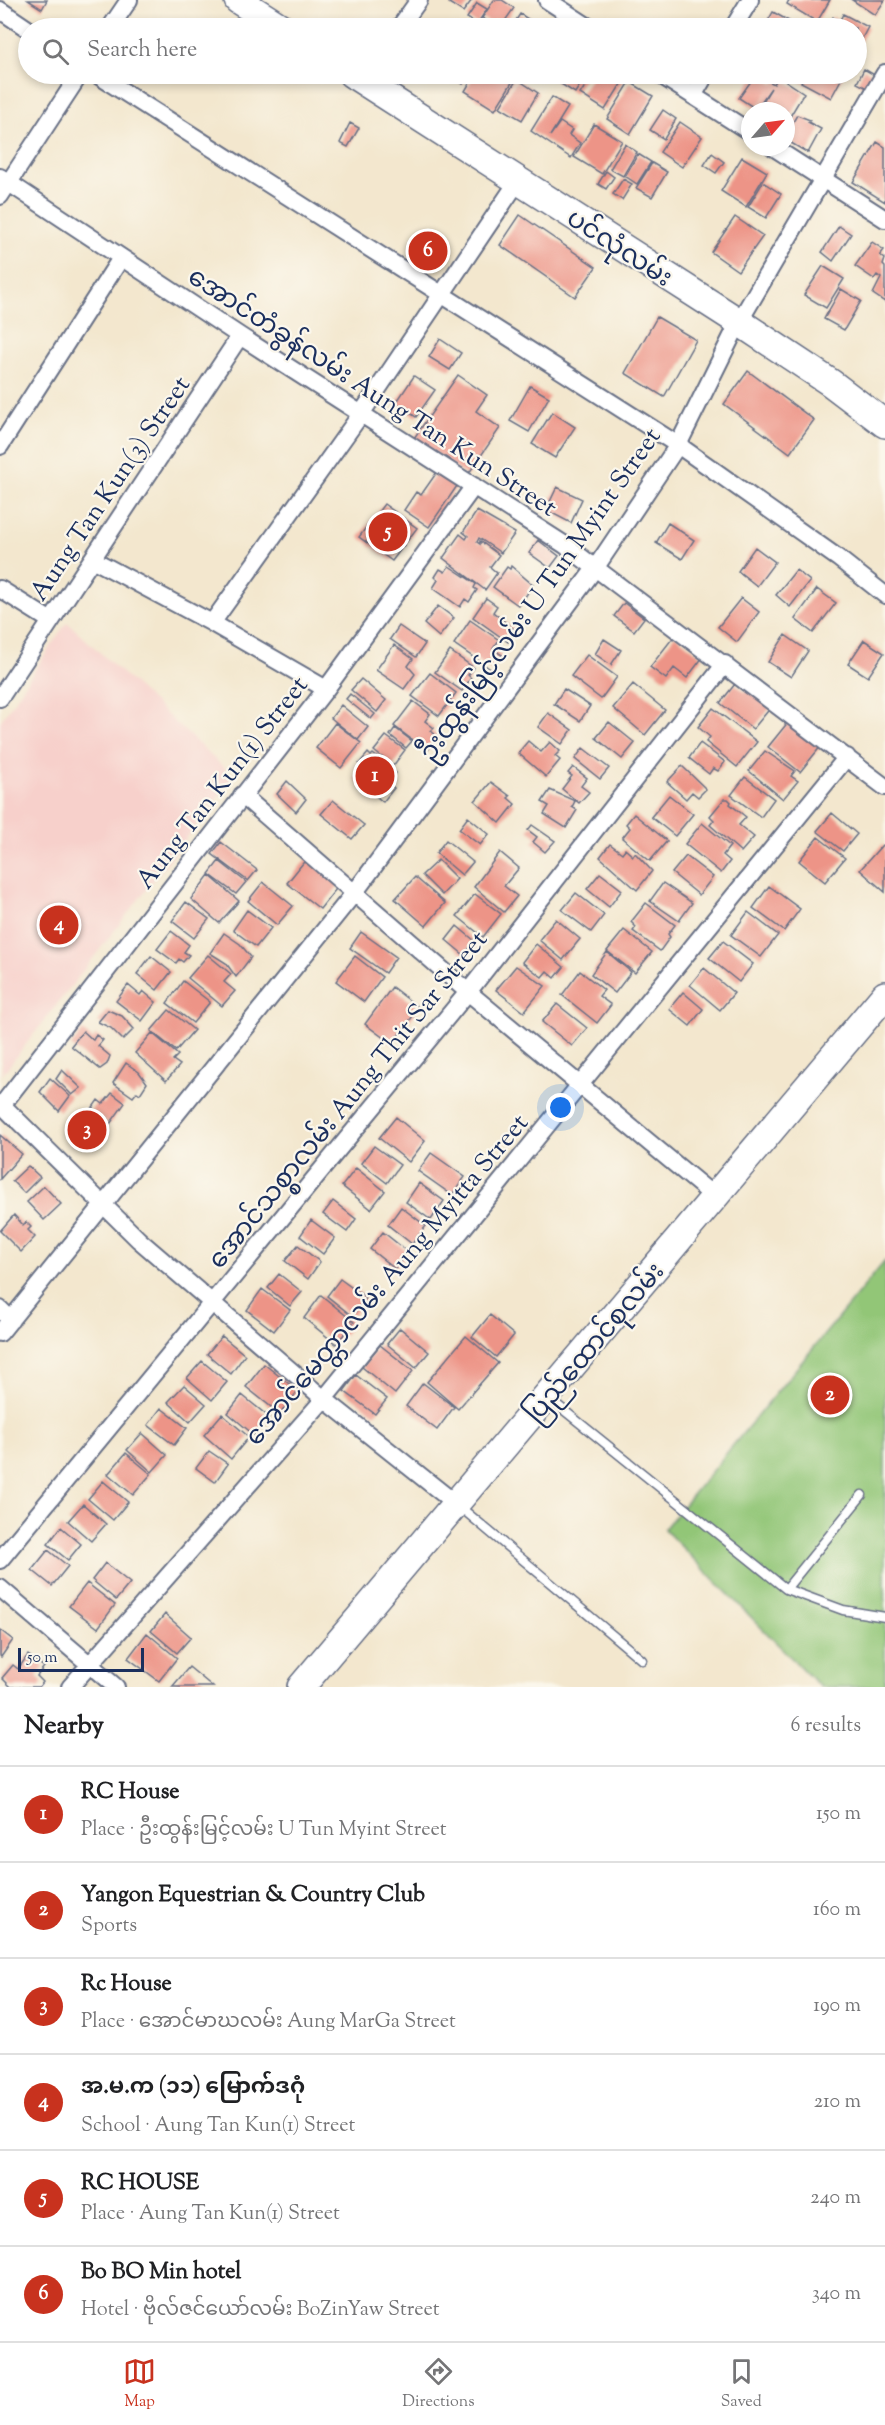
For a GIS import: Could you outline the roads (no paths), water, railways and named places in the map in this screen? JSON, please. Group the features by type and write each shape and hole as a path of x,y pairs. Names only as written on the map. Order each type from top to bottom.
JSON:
{"main road":[{"path":"238,0 266,18"},
{"name":"ပင်လုံလမ်း","path":"374,84 518,182 831,383 885,424"},
{"name":"ပြည်ထောင်စုလမ်း","path":"301,1687 885,995"}],"street":[{"path":"117,18 129,0"},
{"path":"406,18 418,0"},
{"path":"547,0 571,7"},
{"path":"739,18 750,0"},
{"path":"0,10 18,22"},
{"name":"ဦးထွန်းမြင့်လမ်း U Tun Myint Street","path":"4,1321 104,1207 355,892 596,567 678,445 739,322 885,73"},
{"path":"3,185 73,84"},
{"path":"112,84 678,445 792,524 885,595"},
{"path":"674,84 741,126"},
{"path":"693,96 700,84"},
{"path":"787,156 885,219"},
{"path":"212,623 361,414 518,182"},
{"name":"အောင်တံခွန်လမ်း Aung Tan Kun Street","path":"3,185 121,258 596,567 885,787"},
{"path":"0,446 121,258"},
{"name":"Aung Tan Kun(3) Street","path":"0,698 240,336"},
{"name":"Aung Tan Kun(1) Street","path":"1,1104 326,689 474,486"},
{"path":"92,559 212,623 326,689"},
{"path":"0,589 51,621"},
{"name":"အောင်သစ္စာလမ်း Aung Thit Sar Street","path":"0,1560 468,992 725,664"},
{"name":"အောင်မေတ္တာလမ်း Aung Myitta Street","path":"70,1687 324,1399 847,757"},
{"path":"242,795 468,992 716,1198"},
{"path":"1,1104 104,1207 213,1304 324,1399 456,1504"},
{"path":"0,1588 116,1687"}],"lane":[{"path":"548,1397 786,1589 843,1610 885,1617"},
{"path":"786,1589 862,1495"},
{"path":"456,1504 642,1660"}],"place":[{"name":"Bo BO Min hotel","path":"428,251"},
{"name":"RC HOUSE","path":"388,532"},
{"name":"RC House","path":"375,776"},
{"name":"အ.မ.က (၁၁) မြောက်ဒဂုံ","path":"59,925"},
{"name":"Rc House","path":"87,1130"},
{"name":"Yangon Equestrian & Country Club","path":"830,1395"}]}
